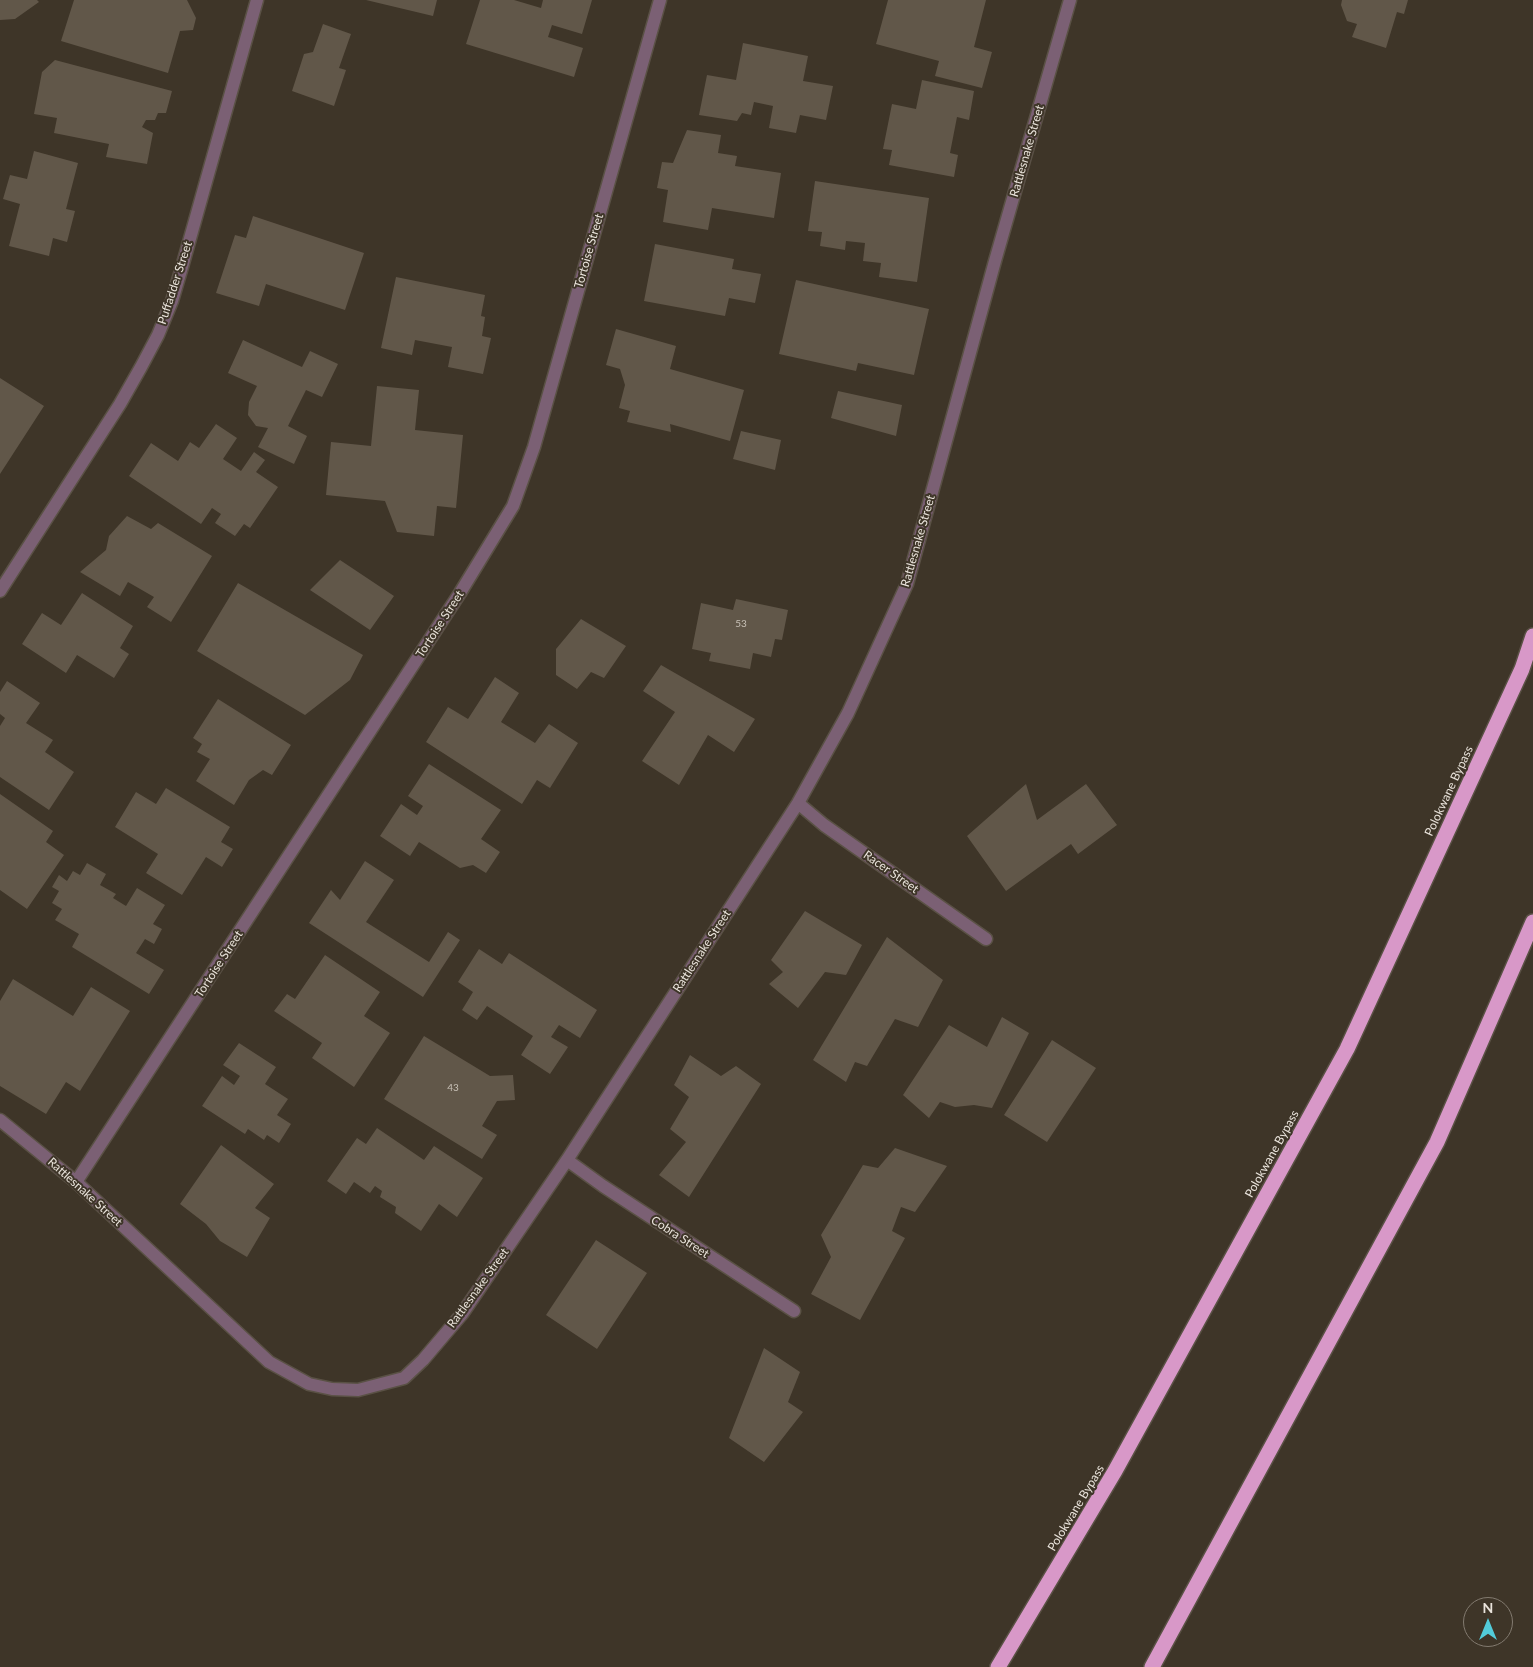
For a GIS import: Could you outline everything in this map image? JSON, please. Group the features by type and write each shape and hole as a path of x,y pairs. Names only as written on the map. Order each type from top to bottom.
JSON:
{"highway":[{"name":"Polokwane Bypass","path":"998,1667 1115,1471 1347,1049 1522,669 1533,636"},
{"path":"1152,1667 1437,1142 1533,922"}],"street":[{"name":"Puffadder Street","path":"0,591 120,404 158,335 180,275 257,0"},
{"name":"Tortoise Street","path":"76,1182 403,682 513,506 534,447 660,0"},
{"name":"Rattlesnake Street","path":"0,1120 76,1182 268,1362 309,1384 332,1389 358,1390 404,1378 423,1360 462,1314 567,1160 798,803 848,713 907,584 998,252 1070,0"},
{"name":"Racer Street","path":"798,803 824,825 986,939"},
{"name":"Cobra Street","path":"567,1160 603,1186 794,1311"}],"building":[{"path":"0,0 37,0 39,2 15,19 0,20"},
{"path":"74,0 187,0 196,18 193,30 180,31 168,73 61,41"},
{"path":"366,0 437,0 433,16"},
{"path":"480,0 514,0 541,8 543,0 592,0 582,34 552,25 548,37 583,48 574,77 466,44"},
{"path":"888,0 986,0 974,47 992,52 982,88 935,76 939,61 876,44"},
{"path":"1342,0 1408,0 1404,14 1397,12 1386,48 1352,37 1357,24 1347,21 1341,5"},
{"path":"323,24 351,34 339,68 346,70 334,106 292,91 304,54 313,52"},
{"path":"743,43 808,56 803,81 833,86 826,120 800,115 796,133 769,128 773,106 754,102 751,115 742,113 737,121 699,115 707,75 736,80"},
{"path":"55,60 172,91 166,113 158,113 155,120 146,120 142,127 153,133 147,164 106,157 109,144 54,133 57,118 34,114 42,72"},
{"path":"922,80 974,91 969,120 957,117 950,153 958,155 954,177 889,165 892,150 883,149 892,104 916,109"},
{"path":"687,130 721,135 718,153 737,156 735,166 781,173 774,218 712,208 708,230 663,222 668,190 657,188 662,162 673,163"},
{"path":"34,151 78,163 66,209 75,211 67,242 53,238 49,256 9,246 20,204 3,199 10,175 27,179"},
{"path":"815,181 929,198 917,282 879,277 881,263 863,261 865,243 846,241 845,250 820,246 822,232 808,231"},
{"path":"253,216 364,253 345,310 266,284 259,306 216,293 235,235 246,238"},
{"path":"655,244 734,259 732,269 761,274 755,303 729,298 725,316 644,301"},
{"path":"396,277 485,295 481,316 485,317 482,336 491,338 483,374 448,367 452,347 415,340 412,355 381,348"},
{"path":"796,280 929,309 914,375 858,363 856,371 779,354"},
{"path":"616,329 676,346 670,369 744,390 730,441 670,424 671,432 627,422 630,411 619,408 625,385 620,369 606,365"},
{"path":"243,340 302,367 310,351 338,364 322,397 306,390 288,426 307,436 294,464 258,447 268,428 256,426 248,415 249,402 257,386 228,373"},
{"path":"0,378 44,406 0,474"},
{"path":"377,386 419,390 415,430 463,435 456,508 437,506 434,536 397,532 385,501 326,495 331,442 371,446"},
{"path":"838,391 902,405 896,436 831,418"},
{"path":"216,424 237,438 223,459 241,471 254,452 265,460 256,472 278,487 250,528 244,524 235,536 215,523 221,514 212,508 201,524 129,476 151,443 178,461 190,442 199,448"},
{"path":"741,431 781,440 775,470 733,459"},
{"path":"127,516 151,529 158,523 212,556 171,622 147,607 154,597 128,582 120,596 80,572 106,550 109,536"},
{"path":"340,560 394,596 370,630 310,590"},
{"path":"238,583 363,655 350,680 305,715 197,651"},
{"path":"82,593 133,626 120,648 129,654 114,678 77,655 66,673 22,644 42,613 61,625"},
{"path":"736,599 788,610 782,640 775,639 771,657 753,653 750,669 709,661 711,653 692,649 701,603 733,610"},
{"path":"581,619 626,646 604,678 591,672 577,689 556,675 556,649"},
{"path":"661,665 755,719 734,752 708,735 679,785 642,761 675,712 643,691"},
{"path":"495,677 519,693 501,722 535,743 549,724 578,743 550,788 537,780 522,804 426,742 448,707 468,719"},
{"path":"7,681 40,703 26,723 53,740 45,752 74,772 49,810 0,777 0,726 5,718 0,714 0,692"},
{"path":"218,699 291,745 272,775 263,770 249,780 234,805 196,781 210,759 197,752 202,744 193,738"},
{"path":"429,764 501,810 481,839 500,852 486,873 473,865 460,868 419,842 410,856 380,836 401,804 417,815 423,806 408,796"},
{"path":"1026,784 1037,820 1086,784 1117,825 1078,854 1071,844 1006,891 967,836"},
{"path":"166,788 230,827 221,842 233,849 222,867 206,857 182,895 146,873 158,854 115,827 136,792 156,804"},
{"path":"0,794 53,831 46,842 64,855 27,909 0,890"},
{"path":"365,861 394,880 366,922 429,962 448,932 460,940 423,997 309,923 331,890 340,900"},
{"path":"87,863 106,874 100,885 116,894 113,898 126,906 137,888 165,905 153,924 162,929 154,944 145,939 136,953 164,970 149,994 72,947 79,934 55,920 62,909 52,903 59,891 52,887 59,875 67,881 73,871 80,875"},
{"path":"805,911 862,945 846,975 825,972 798,1008 769,984 783,972 771,960"},
{"path":"887,937 943,980 918,1027 895,1019 867,1066 855,1062 846,1082 813,1060"},
{"path":"479,949 502,964 509,953 597,1010 580,1038 559,1025 551,1037 568,1047 550,1074 521,1055 533,1036 487,1006 477,1020 462,1010 473,992 458,982"},
{"path":"325,955 380,992 364,1016 390,1033 354,1087 312,1058 322,1043 274,1011 287,994 295,999"},
{"path":"13,979 73,1016 91,987 130,1011 80,1091 66,1082 46,1114 0,1086 0,1001"},
{"path":"1002,1017 1029,1033 992,1108 974,1105 955,1107 940,1102 929,1118 903,1095 949,1025 987,1047"},
{"path":"424,1036 490,1076 513,1075 515,1100 497,1101 482,1126 497,1135 482,1159 384,1099"},
{"path":"1052,1040 1096,1068 1047,1142 1004,1115"},
{"path":"239,1043 276,1067 265,1084 288,1099 277,1115 291,1124 279,1143 267,1135 264,1140 248,1129 245,1134 202,1106 222,1076 234,1085 240,1076 223,1065"},
{"path":"690,1055 721,1076 736,1066 761,1084 689,1197 659,1175 686,1142 670,1129 689,1097 674,1085"},
{"path":"377,1128 424,1160 434,1146 483,1178 457,1217 439,1204 421,1231 395,1213 396,1207 380,1197 382,1191 375,1186 370,1193 354,1182 346,1194 327,1181 357,1138 366,1144"},
{"path":"221,1145 274,1184 255,1208 270,1218 247,1257 220,1241 206,1224 180,1204"},
{"path":"895,1148 947,1166 915,1212 901,1207 892,1231 905,1238 860,1320 811,1294 831,1257 821,1235 863,1165 878,1168"},
{"path":"596,1240 647,1273 597,1349 546,1315"},
{"path":"764,1348 800,1372 788,1402 803,1412 764,1462 729,1438"}]}
